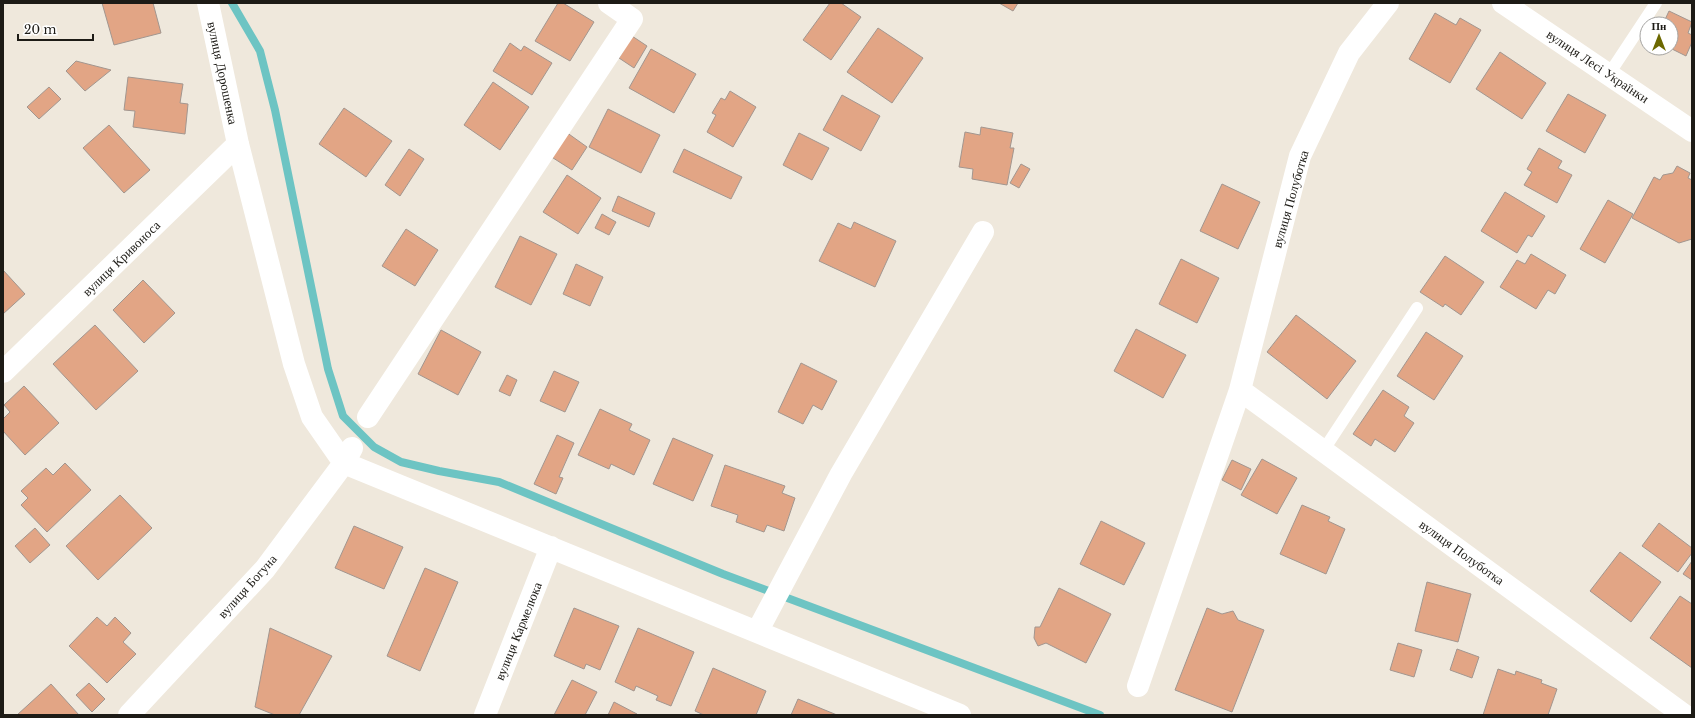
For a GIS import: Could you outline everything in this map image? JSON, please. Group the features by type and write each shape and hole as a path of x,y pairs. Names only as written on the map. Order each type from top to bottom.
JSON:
{"street":[{"name":"вулиця Дорошенка","path":"208,3 238,144 294,364 312,417 348,456"},
{"path":"368,417 632,19 609,3"},
{"name":"вулиця Полуботка","path":"1138,686 1240,390 1300,156 1349,53 1388,3"},
{"name":"вулиця Лесі Українки","path":"1503,3 1692,131"},
{"name":"вулиця Кривоноса","path":"3,372 238,144"},
{"path":"757,632 841,474 983,232"},
{"name":"вулиця Полуботка","path":"1240,390 1684,715"},
{"path":"348,456 551,547 960,715"},
{"name":"вулиця Богуна","path":"129,715 265,569 348,456"},
{"name":"вулиця Кармелюка","path":"485,715 551,547"}],"lane":[{"path":"1609,74 1656,3"},
{"path":"1324,451 1417,308"}],"building":[{"path":"102,3 153,3 161,33 114,45"},
{"path":"558,3 563,3 594,22 570,61 535,41"},
{"path":"830,3 841,3 861,17 831,60 803,40"},
{"path":"999,3 1018,3 1013,11"},
{"path":"1669,11 1692,22 1688,33 1692,35 1692,42 1686,56 1679,52 1679,16 1667,16"},
{"path":"1435,13 1456,25 1460,18 1481,30 1450,83 1409,59"},
{"path":"878,28 923,58 892,103 847,72"},
{"path":"632,36 647,46 634,68 619,58"},
{"path":"510,43 521,51 524,46 552,63 532,95 493,71"},
{"path":"651,49 696,74 674,113 629,88"},
{"path":"1500,52 1546,83 1522,119 1476,89"},
{"path":"76,61 111,70 85,91 66,71"},
{"path":"128,77 183,84 180,103 188,104 185,134 133,127 135,111 124,110"},
{"path":"493,82 529,107 500,150 464,125"},
{"path":"49,87 61,99 39,119 27,107"},
{"path":"730,91 756,107 733,147 707,132 716,115 712,113 721,98 725,100"},
{"path":"1568,94 1606,115 1585,153 1546,131"},
{"path":"842,95 880,116 861,151 823,130"},
{"path":"344,108 392,141 366,177 319,144"},
{"path":"608,109 660,135 641,173 589,147"},
{"path":"109,125 150,170 124,193 83,148"},
{"path":"981,127 1013,133 1010,148 1014,148 1007,185 972,179 973,169 959,167 965,132 980,135"},
{"path":"566,132 587,147 572,170 550,156"},
{"path":"799,133 829,148 812,180 783,165"},
{"path":"1539,148 1562,161 1558,168 1572,175 1557,203 1524,185 1532,172 1527,169"},
{"path":"409,149 424,159 400,196 385,185"},
{"path":"684,149 742,177 731,199 673,172"},
{"path":"1021,164 1030,169 1019,188 1010,183"},
{"path":"1677,166 1690,173 1688,178 1692,180 1692,239 1679,243 1632,218 1654,177 1660,180 1663,175 1673,173"},
{"path":"567,175 601,198 578,234 543,212"},
{"path":"1222,184 1260,202 1238,249 1200,231"},
{"path":"1505,192 1545,216 1532,237 1528,235 1517,253 1481,231"},
{"path":"618,196 655,213 649,227 612,211"},
{"path":"1608,200 1633,214 1605,263 1580,249"},
{"path":"602,214 616,222 609,235 595,228"},
{"path":"854,222 896,241 875,287 819,261 838,223 851,229"},
{"path":"406,229 438,250 415,286 382,266"},
{"path":"520,236 557,254 531,305 495,287"},
{"path":"1531,254 1566,275 1555,294 1548,290 1536,309 1500,287 1517,260 1525,264"},
{"path":"1445,256 1484,282 1461,315 1445,304 1443,307 1420,292"},
{"path":"1181,259 1219,278 1197,323 1159,304"},
{"path":"576,264 603,277 590,306 563,294"},
{"path":"3,270 25,294 3,314"},
{"path":"143,280 175,313 144,343 113,310"},
{"path":"1296,315 1356,361 1327,399 1267,352"},
{"path":"95,325 138,371 96,410 53,364"},
{"path":"1136,329 1186,355 1163,398 1114,371"},
{"path":"441,330 481,352 458,395 418,374"},
{"path":"1426,332 1463,356 1434,400 1397,376"},
{"path":"801,363 837,381 822,410 813,405 803,424 778,412"},
{"path":"554,371 579,382 565,412 540,401"},
{"path":"507,375 517,380 510,396 499,391"},
{"path":"24,386 59,423 25,455 3,431 3,419 10,412 4,405"},
{"path":"1383,390 1409,407 1404,416 1414,423 1395,452 1375,439 1371,446 1353,434"},
{"path":"600,409 632,424 629,430 650,440 634,475 611,464 609,469 578,455"},
{"path":"557,435 574,443 559,477 563,478 556,494 534,484"},
{"path":"673,438 713,455 693,501 653,484"},
{"path":"1262,459 1297,478 1277,514 1241,495"},
{"path":"1232,460 1251,469 1241,490 1222,480"},
{"path":"65,463 91,490 47,532 21,505 28,498 21,491 46,468 53,475"},
{"path":"725,465 785,486 782,493 795,498 784,531 767,525 764,532 736,522 738,515 711,506"},
{"path":"120,495 152,528 98,580 66,546"},
{"path":"1302,505 1330,517 1328,521 1345,529 1326,574 1280,554"},
{"path":"1101,521 1145,543 1124,585 1080,564"},
{"path":"1659,523 1692,548 1692,553 1678,572 1642,546"},
{"path":"354,526 403,547 384,589 335,568"},
{"path":"35,528 50,545 30,563 15,546"},
{"path":"1620,552 1661,582 1631,622 1590,591"},
{"path":"1692,561 1692,580 1683,574"},
{"path":"425,568 458,582 420,671 387,656"},
{"path":"1427,582 1471,594 1458,642 1415,631"},
{"path":"1059,588 1111,614 1086,663 1046,643 1038,646 1034,638 1035,627 1040,627"},
{"path":"1680,596 1692,604 1692,668 1650,638"},
{"path":"574,608 619,626 600,670 586,664 584,669 554,656"},
{"path":"1207,608 1222,614 1233,611 1238,620 1264,630 1232,712 1175,690"},
{"path":"97,617 107,626 115,617 131,633 123,642 136,654 107,683 69,646"},
{"path":"270,628 332,656 299,715 275,715 255,707"},
{"path":"638,628 694,652 671,706 656,700 658,696 636,686 634,691 615,682"},
{"path":"1398,643 1422,650 1414,677 1390,670"},
{"path":"1457,649 1479,657 1472,678 1450,670"},
{"path":"713,668 766,691 756,715 704,715 695,711"},
{"path":"1498,669 1515,675 1516,671 1542,680 1541,683 1557,689 1548,715 1483,715"},
{"path":"572,680 597,692 585,715 554,715"},
{"path":"89,683 105,699 92,712 76,695"},
{"path":"51,684 79,715 17,715"},
{"path":"798,699 837,715 791,715"},
{"path":"614,702 637,714 608,715"}],"waterway":[{"path":"232,3 260,51 275,110 328,369 343,416 374,447 401,462 439,471 499,482 723,574 1100,715"}]}
